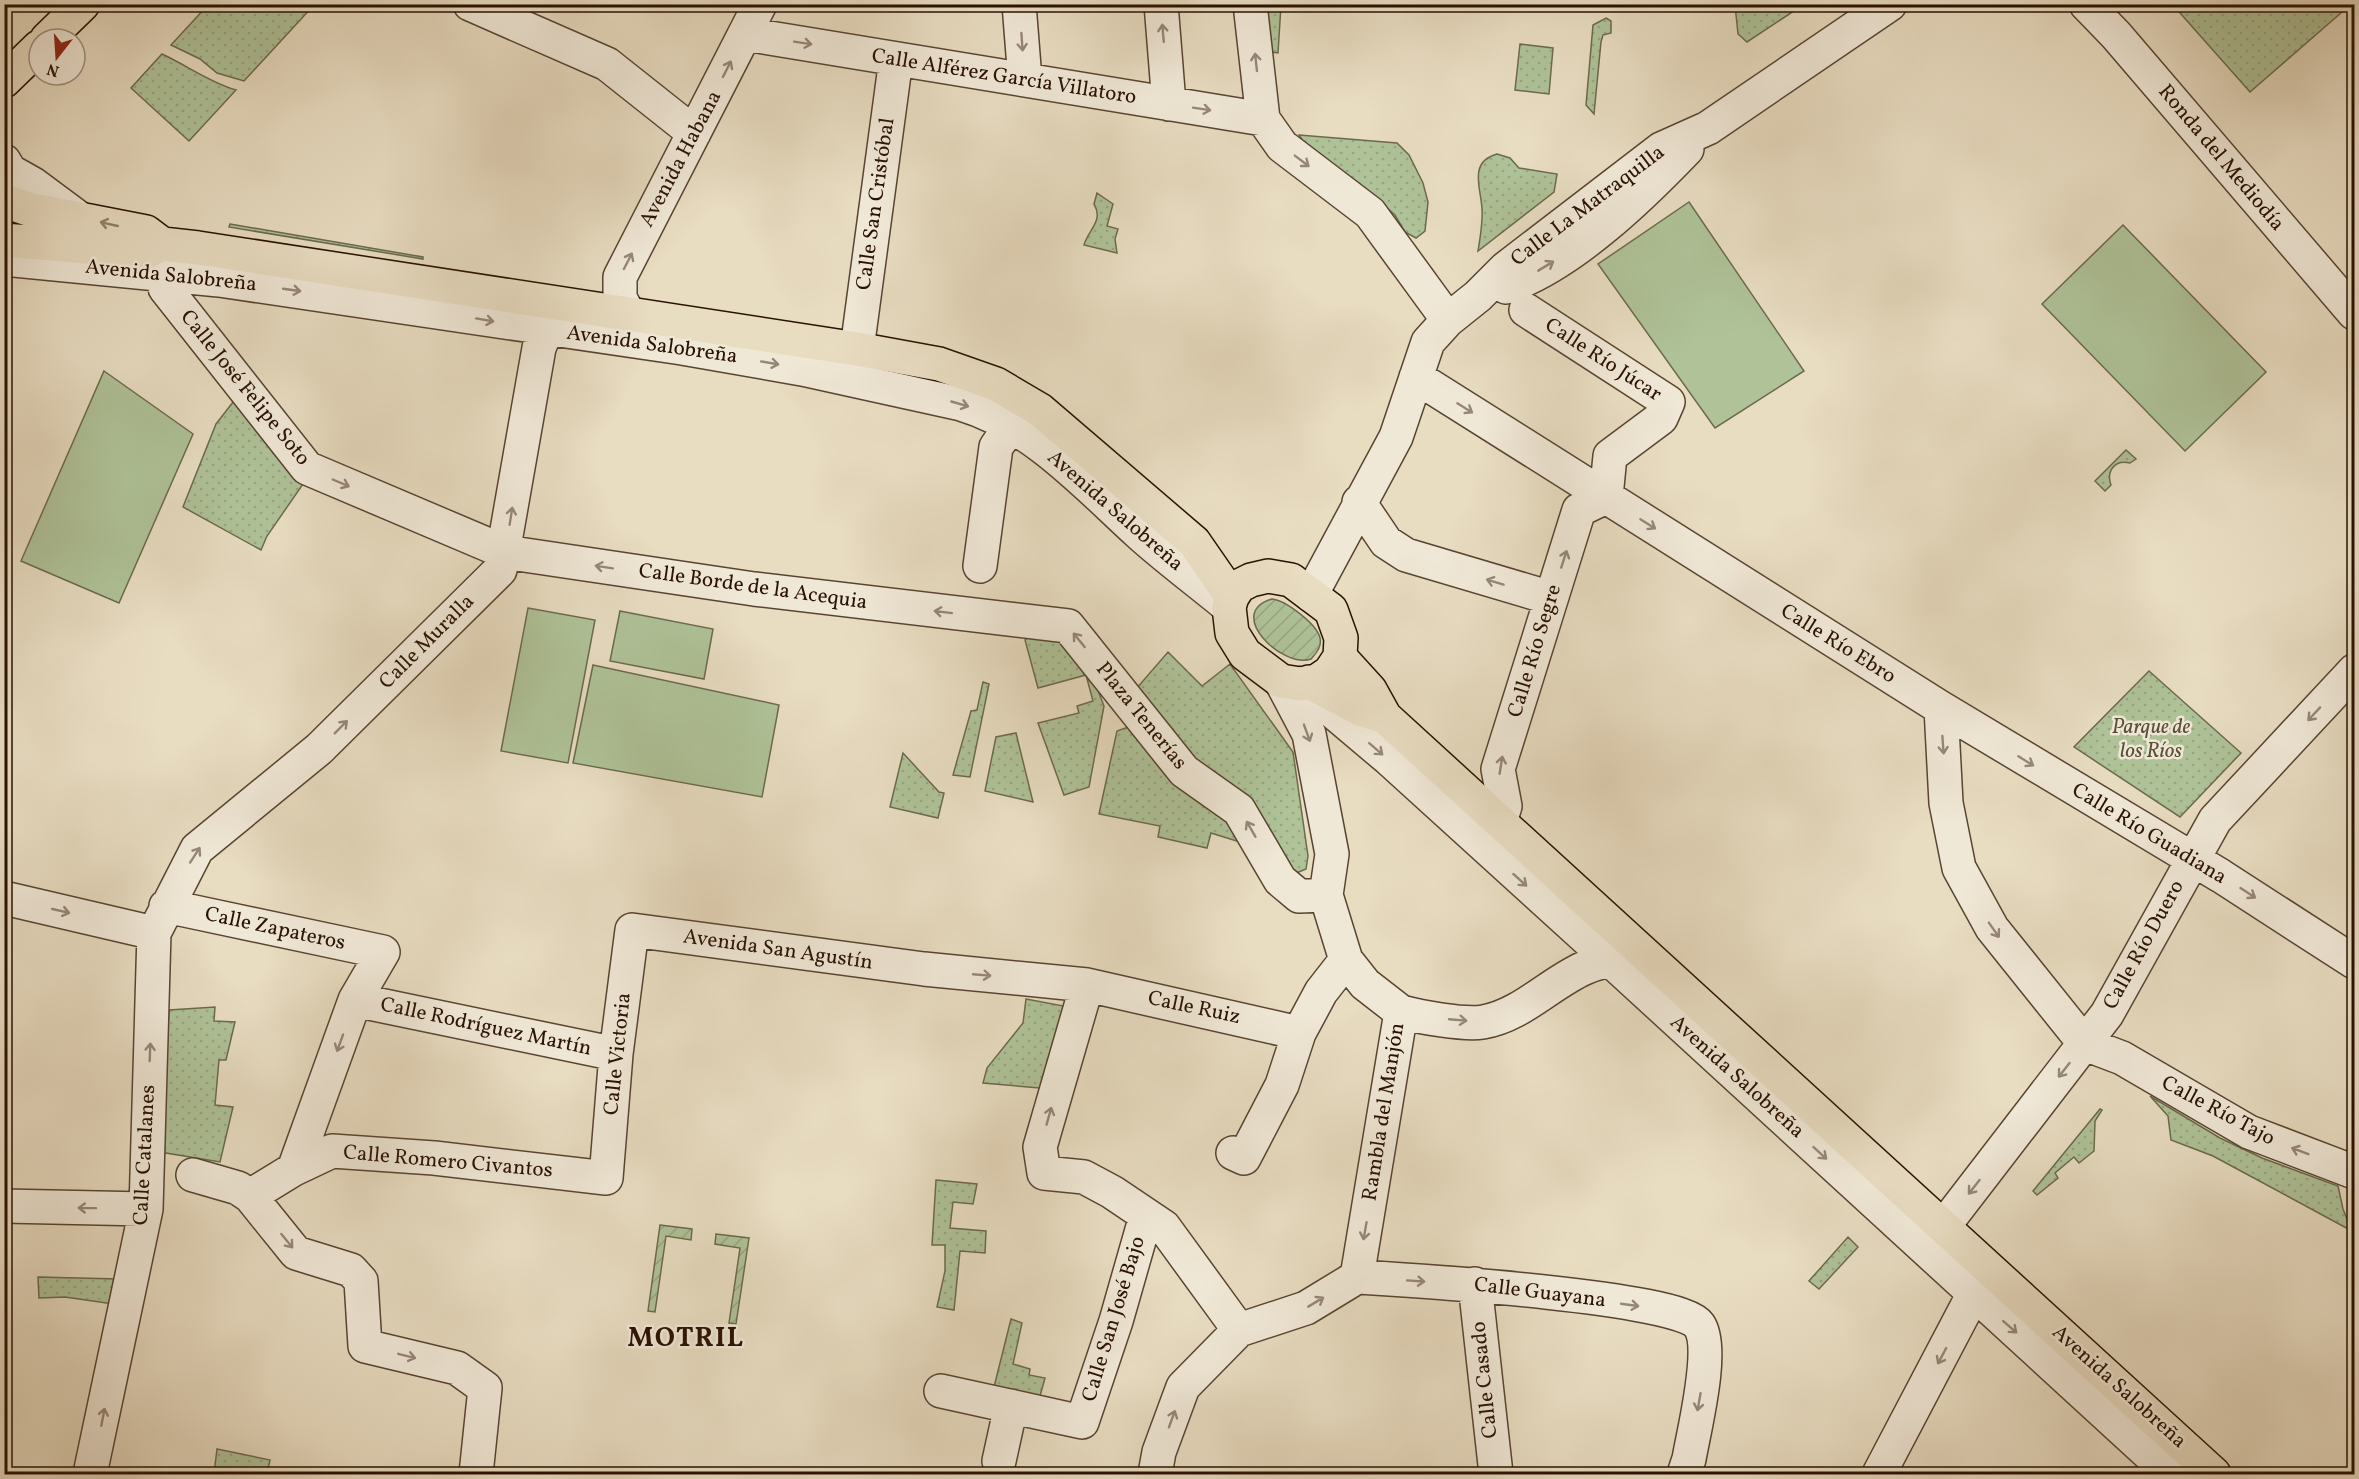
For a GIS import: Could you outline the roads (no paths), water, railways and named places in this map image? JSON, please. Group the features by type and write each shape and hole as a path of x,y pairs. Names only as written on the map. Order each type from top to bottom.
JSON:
{"main road":[{"path":"59,27 83,4"},
{"path":"4,81 27,59"},
{"name":"Avenida Salobreña","path":"4,201 28,209 76,216 146,232 163,259"},
{"name":"Avenida Salobreña","path":"4,240 147,252 163,259 198,248 551,317 629,315 857,349 939,364 996,384 1040,410 1084,445 1202,550 1237,595"},
{"path":"1268,576 1291,580 1311,595 1331,610 1341,638 1340,657 1330,672 1317,681 1297,682 1245,654 1232,633 1237,595 1268,576"},
{"name":"Avenida Salobreña","path":"1340,657 1370,690 1385,717 2214,1474"},
{"name":"Avenida Salobreña","path":"1297,682 1360,709 1385,717"}],"street":[{"path":"470,4 607,64 694,133"},
{"name":"Avenida Habana","path":"629,315 620,298 620,277 760,4"},
{"path":"1019,4 1025,80"},
{"path":"1161,4 1169,104"},
{"path":"1250,4 1263,119 1282,146 1370,213 1448,320"},
{"name":"Calle La Matraquilla","path":"1311,595 1396,437 1428,342 1448,320 1478,296 1519,283 1575,249 1622,213 1707,128 1890,4"},
{"name":"Ronda del Mediodía","path":"2086,4 2116,34 2355,313"},
{"name":"Calle Alférez García Villatoro","path":"745,34 1263,119"},
{"name":"Calle San Cristóbal","path":"857,349 896,59"},
{"name":"Avenida Salobreña","path":"4,161 10,171 33,184 76,216"},
{"name":"Avenida Salobreña","path":"4,259 163,259"},
{"name":"Calle José Felipe Soto","path":"163,259 165,288 307,468 505,552"},
{"name":"Calle Río Júcar","path":"1526,310 1668,402 1661,418 1610,456 1606,497"},
{"name":"Avenida Salobreña","path":"551,317 682,348 813,371 943,399 985,411 1012,424 1077,475 1142,536 1237,595"},
{"name":"Calle Muralla","path":"160,919 197,849 319,749 500,570 505,552 539,348 551,317"},
{"name":"Calle Río Ebro","path":"1416,376 1941,708"},
{"path":"980,566 996,447 1012,424"},
{"name":"Calle Río Segre","path":"1500,822 1505,806 1498,770 1579,510 1606,497"},
{"path":"1359,502 1386,542 1406,555 1551,598"},
{"name":"Calle Borde de la Acequia","path":"505,552 754,589 1002,617"},
{"name":"Plaza Tenerías","path":"1002,617 1068,626 1184,771 1239,810 1280,880 1299,896 1326,895"},
{"name":"Calle Río Duero","path":"1943,1227 2107,1014 2215,820 2355,671"},
{"name":"Avenida Salobreña","path":"1297,682 1389,759 2171,1474"},
{"name":"Rambla del Manjón","path":"1297,682 1332,854 1326,895 1346,960 1365,984 1401,1012 1357,1277"},
{"path":"1941,708 1946,803 1959,868 1992,928 2085,1044"},
{"name":"Calle Río Guadiana","path":"1941,708 2192,858 2355,962"},
{"name":"Calle Zapateros","path":"4,898 383,952 355,1000"},
{"name":"Calle Catalanes","path":"90,1474 146,1209 160,919"},
{"name":"Avenida San Agustín","path":"632,930 924,969"},
{"name":"Calle Victoria","path":"606,1178 616,1054 632,930"},
{"path":"1401,1012 1422,1017 1482,1022 1520,1008 1555,982 1608,958 1653,962"},
{"path":"1233,1153 1244,1158 1282,1085 1299,1033 1320,992 1346,960"},
{"name":"Calle Ruiz","path":"924,969 1087,985 1299,1033"},
{"path":"1087,985 1040,1147 1044,1173 1084,1177 1113,1192 1164,1227 1239,1330"},
{"path":"250,1196 294,1169 355,1000"},
{"name":"Calle Rodríguez Martín","path":"355,1000 616,1054"},
{"name":"Calle Río Tajo","path":"2085,1044 2122,1058 2249,1132 2355,1172"},
{"name":"Calle Romero Civantos","path":"294,1169 332,1152 434,1158 606,1178"},
{"path":"147,1174 264,1175 294,1169"},
{"path":"193,1175 238,1188 250,1196 296,1253 351,1270 361,1281 365,1346 457,1368 485,1388 476,1474"},
{"path":"4,1206 146,1209"},
{"name":"Calle San José Bajo","path":"941,1391 1082,1422 1116,1321 1146,1216"},
{"path":"1879,1474 1988,1267"},
{"path":"1155,1474 1160,1452 1183,1387 1239,1330 1306,1308 1357,1277"},
{"name":"Calle Guayana","path":"1357,1277 1475,1284 1674,1311 1698,1323 1707,1344 1691,1448 1684,1474"},
{"name":"Calle Casado","path":"1475,1284 1496,1474"},
{"path":"999,1461 1011,1406"}],"district":[{"name":"MOTRIL","path":"686,1339"}],"park label":[{"name":"Parque de los Ríos","path":"2151,739"}]}
